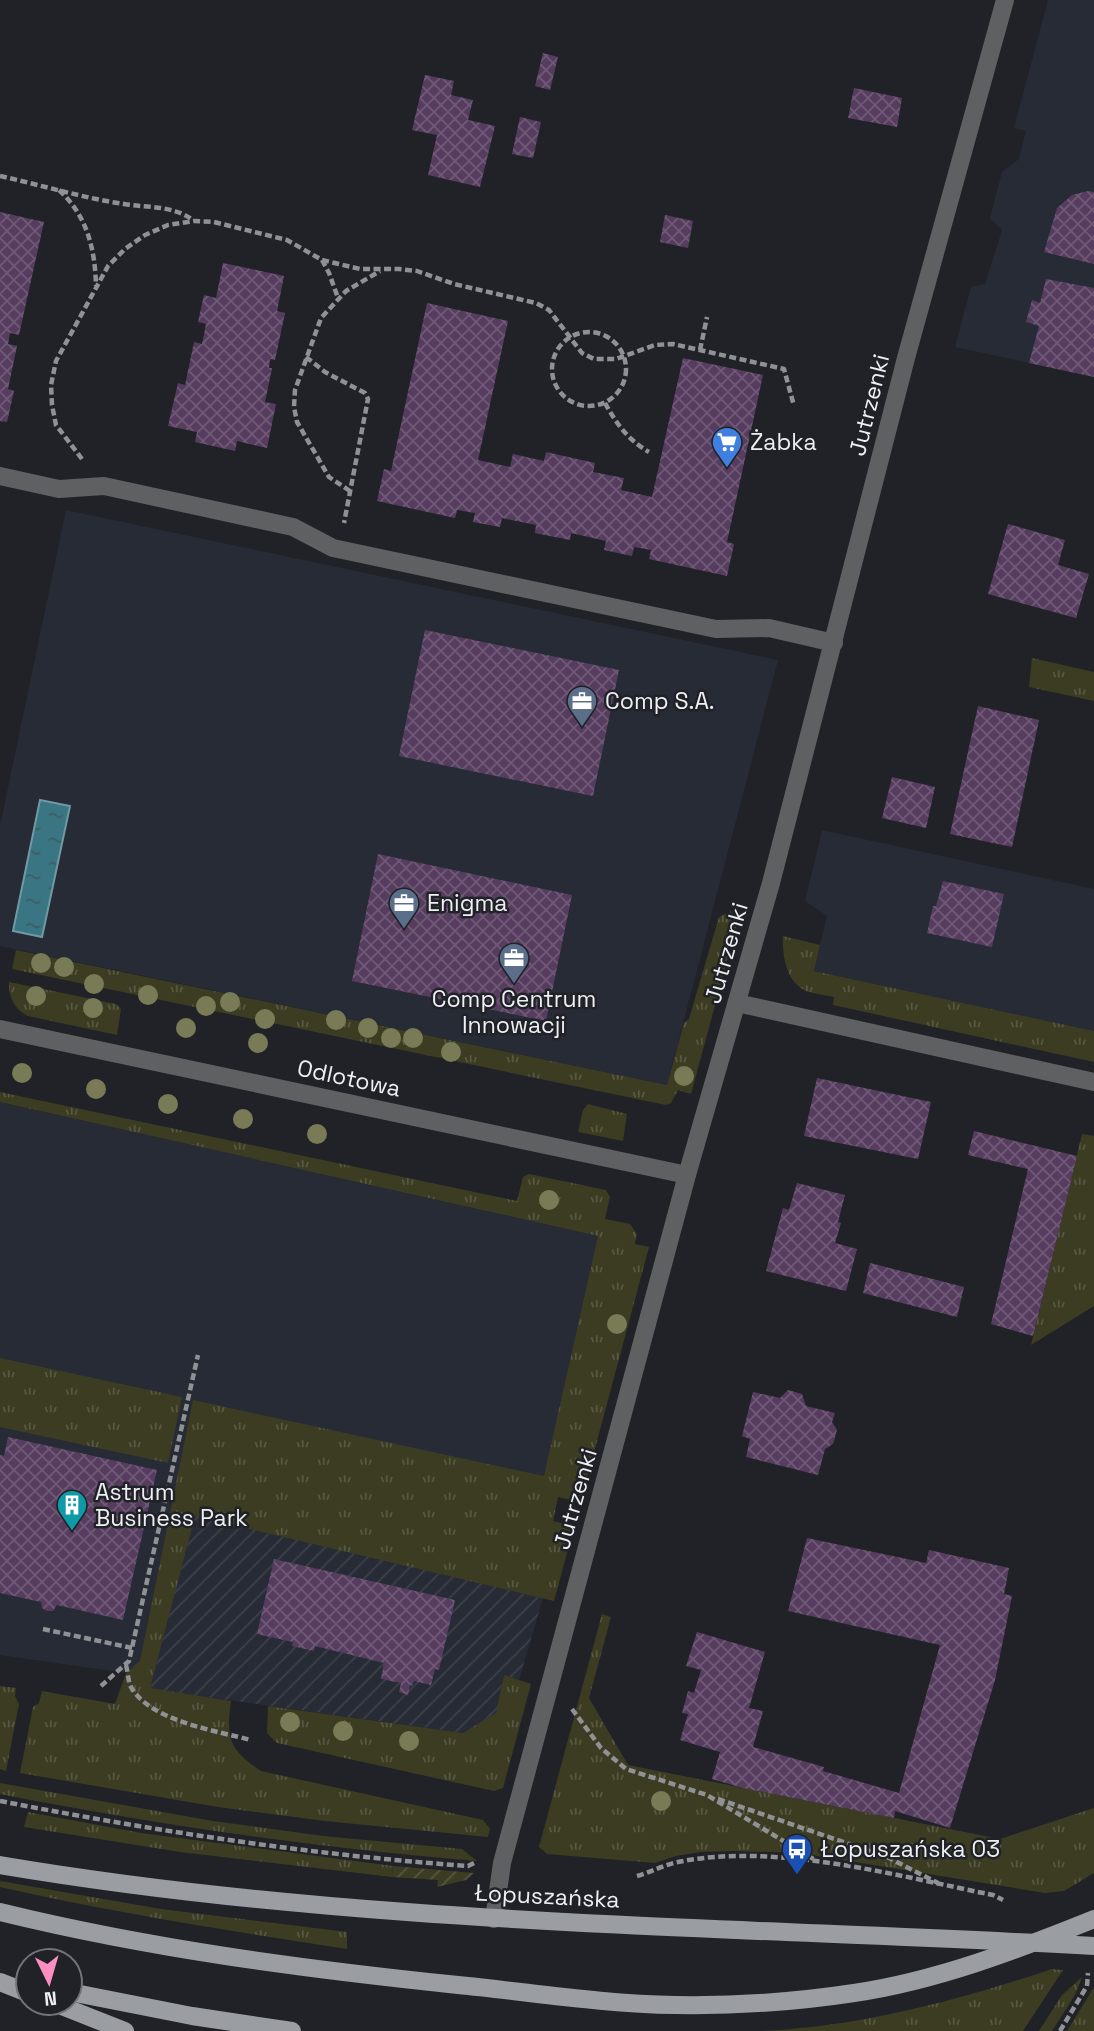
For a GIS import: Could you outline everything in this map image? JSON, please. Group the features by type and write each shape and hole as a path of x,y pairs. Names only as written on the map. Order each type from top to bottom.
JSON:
{"main road":[{"name":"Łopuszańska","path":"0,1865 183,1892 494,1919 1094,1946"},
{"path":"0,1912 115,1938 246,1959 371,1976 620,2002 675,2005 748,2004 857,1993 943,1972 1094,1919"},
{"path":"84,1995 192,2016 292,2031"},
{"path":"84,2015 125,2031"}],"street":[{"name":"Jutrzenki","path":"494,1919 502,1863 687,1175 737,1003 834,643 906,358 1005,0"},
{"path":"0,476 59,489 104,486 293,527 314,540 338,549 716,629 769,628 834,643"},
{"path":"737,1003 1094,1082"},
{"name":"Odlotowa","path":"0,1029 687,1175"}],"path":[{"path":"0,176 125,204 166,208 194,221"},
{"path":"57,189 77,209 85,225 92,245 96,287"},
{"path":"91,487 81,456 65,440 56,425 51,385 56,361 108,266 125,249 145,235 168,225 194,221 215,222 287,240 321,260 360,269 399,268 417,271 454,284 536,303 549,310 582,352 594,359 615,359 655,345 673,344 784,369 794,406"},
{"path":"321,260 338,298"},
{"path":"350,491 329,477 297,422 295,390 321,318 338,298 381,270"},
{"path":"700,350 707,317"},
{"path":"584,332 598,333 612,340 623,355 626,368 623,384 614,397 605,402 583,406 571,402 554,382 552,369 561,345 584,332"},
{"path":"306,357 325,372 365,393 368,399 338,549"},
{"path":"605,402 626,435 649,452"},
{"path":"101,1686 129,1661 198,1355"},
{"path":"43,1629 132,1648"},
{"path":"126,1664 131,1686 145,1703 168,1716 251,1740"},
{"path":"569,1706 601,1748 626,1769 887,1857 943,1885"},
{"path":"707,1795 818,1862"},
{"path":"0,1801 141,1827 394,1861 468,1866 478,1861"},
{"path":"637,1877 676,1863 706,1858 818,1862 993,1895 1003,1900"},
{"path":"1060,2031 1087,1986 1090,1976 1087,1969"}],"shaded area":[{"path":"1048,0 1094,0 1094,377 955,347 971,287 985,284 1002,230 990,218 1002,172 1019,159 1026,131 1014,128"},
{"path":"66,510 778,660 667,1085 0,946 0,826"},
{"path":"822,830 1094,889 1094,1031 814,971 827,916 805,901"},
{"name":"Astrum Business Park","path":"0,1102 598,1236 558,1497 150,1689 126,1673 0,1655"},
{"path":"195,1516 543,1598 519,1680 504,1675 497,1713 463,1733 150,1689"}],"green space":[{"path":"1032,658 1094,672 1094,701 1029,687"},
{"path":"731,911 736,919 736,928 691,1094 678,1090 671,1103 666,1105 12,969 16,950 667,1085 719,917"},
{"path":"783,936 820,945 814,971 1094,1031 1094,1062 833,1005 834,997 806,991 794,981 783,951"},
{"path":"9,982 116,1004 121,1009 117,1035 28,1016 13,1002"},
{"path":"0,1092 517,1201 523,1177 529,1174 606,1190 610,1197 605,1219 630,1224 637,1234 635,1244 649,1247 582,1497 575,1501 558,1497 553,1521 569,1525 573,1531 554,1601 195,1516 150,1688 231,1701 229,1725 232,1742 242,1756 261,1771 483,1820 490,1829 488,1837 218,1807 20,1773 33,1707 39,1703 42,1691 115,1704 126,1673 140,1661 193,1400 544,1476 598,1236 0,1102"},
{"path":"588,1104 627,1114 623,1141 578,1132 583,1110"},
{"path":"1082,1134 1094,1136 1094,1306 1031,1345"},
{"path":"0,1358 182,1397 168,1463 0,1427"},
{"path":"602,1614 611,1617 589,1698 628,1765 1000,1839 1094,1808 1094,1873 1064,1891 1045,1893 800,1853 701,1852 655,1863 547,1854 539,1847"},
{"path":"504,1675 531,1684 503,1788 494,1791 277,1743 267,1733 268,1706 463,1733 496,1713"},
{"path":"0,1686 16,1688 15,1696 19,1704 6,1771 0,1769"},
{"path":"0,1783 213,1821 323,1836 462,1849 477,1861 297,1842 119,1816 0,1794"},
{"path":"28,1812 141,1833 393,1866 392,1877 180,1852 24,1827"},
{"path":"393,1866 474,1873 466,1880 437,1887 438,1880 392,1877"},
{"path":"0,1881 161,1909 347,1932 347,1949 87,1905 0,1887"},
{"path":"1052,1969 1063,1970 1023,2031 764,2031 838,2024 910,2010"},
{"path":"1082,1977 1075,1995 1052,2031 1039,2031 1062,1995"},
{"path":"1094,1987 1094,2031 1067,2031"}],"water":[{"path":"40,800 70,806 42,937 13,931"}],"building":[{"path":"543,53 558,57 550,90 535,86"},
{"path":"425,75 454,81 451,95 473,100 468,120 495,126 480,187 428,175 437,135 412,130"},
{"path":"854,88 902,98 897,127 848,118"},
{"path":"520,117 541,122 533,158 512,154"},
{"path":"1094,192 1094,264 1044,252 1057,208 1072,195"},
{"path":"0,212 44,222 19,335 10,333 8,344 17,346 8,389 14,391 7,422 0,421"},
{"path":"665,215 693,221 688,248 660,242"},
{"path":"223,263 284,276 277,311 285,313 275,360 270,359 269,368 272,368 265,402 276,404 267,448 237,441 235,451 195,442 197,432 168,426 178,383 185,385 194,342 202,344 206,324 198,322 204,295 216,298"},
{"path":"1046,279 1094,288 1094,377 1029,363 1039,326 1026,322 1032,300 1040,303"},
{"path":"427,303 508,321 478,460 510,467 513,454 544,461 546,452 595,463 593,472 624,478 621,490 652,497 683,358 763,375 727,542 734,544 727,576 649,559 651,550 634,547 632,556 604,550 606,541 571,533 570,540 535,533 536,525 502,518 500,527 473,522 475,513 457,510 455,518 377,501 384,469 391,471"},
{"path":"1008,524 1065,540 1058,565 1089,574 1076,618 988,594"},
{"path":"425,630 619,670 593,796 399,756"},
{"path":"978,706 1039,720 1012,847 950,834"},
{"path":"892,777 935,787 926,828 882,818"},
{"path":"378,854 572,895 546,1021 352,981"},
{"path":"943,881 1004,894 992,947 927,933 933,906 936,906"},
{"path":"817,1078 931,1102 918,1159 804,1136"},
{"path":"974,1131 1077,1156 1033,1336 991,1324 1028,1169 968,1155"},
{"path":"797,1183 845,1195 835,1243 857,1249 846,1291 766,1271 783,1208 789,1210"},
{"path":"870,1263 964,1287 957,1317 863,1293"},
{"path":"788,1390 802,1394 806,1406 835,1413 832,1422 837,1430 833,1444 825,1449 818,1475 746,1457 750,1439 742,1436 753,1392 780,1398"},
{"name":"Astrum Business Park","path":"8,1437 157,1470 123,1620 57,1605 53,1611 47,1611 42,1608 41,1602 0,1593 0,1455 4,1456"},
{"path":"807,1538 926,1563 929,1550 1009,1568 1004,1594 1012,1596 995,1680 950,1828 895,1811 894,1818 743,1788 712,1779 720,1752 680,1740 688,1714 682,1713 688,1691 694,1693 701,1670 686,1666 697,1632 765,1652 749,1708 763,1711 753,1747 824,1767 823,1771 899,1793 940,1645 788,1611"},
{"path":"274,1559 455,1600 439,1670 435,1669 431,1685 414,1681 412,1686 410,1685 408,1695 399,1692 401,1683 381,1679 384,1663 315,1646 314,1651 292,1646 293,1642 257,1634"}],"place":[{"name":"Żabka","path":"727,469"},
{"name":"Comp S.A.","path":"582,728"},
{"name":"Enigma","path":"404,930"},
{"name":"Comp Centrum Innowacji","path":"514,985"},
{"name":"Astrum Business Park","path":"72,1532"},
{"name":"Łopuszańska 03","path":"797,1876"}]}
